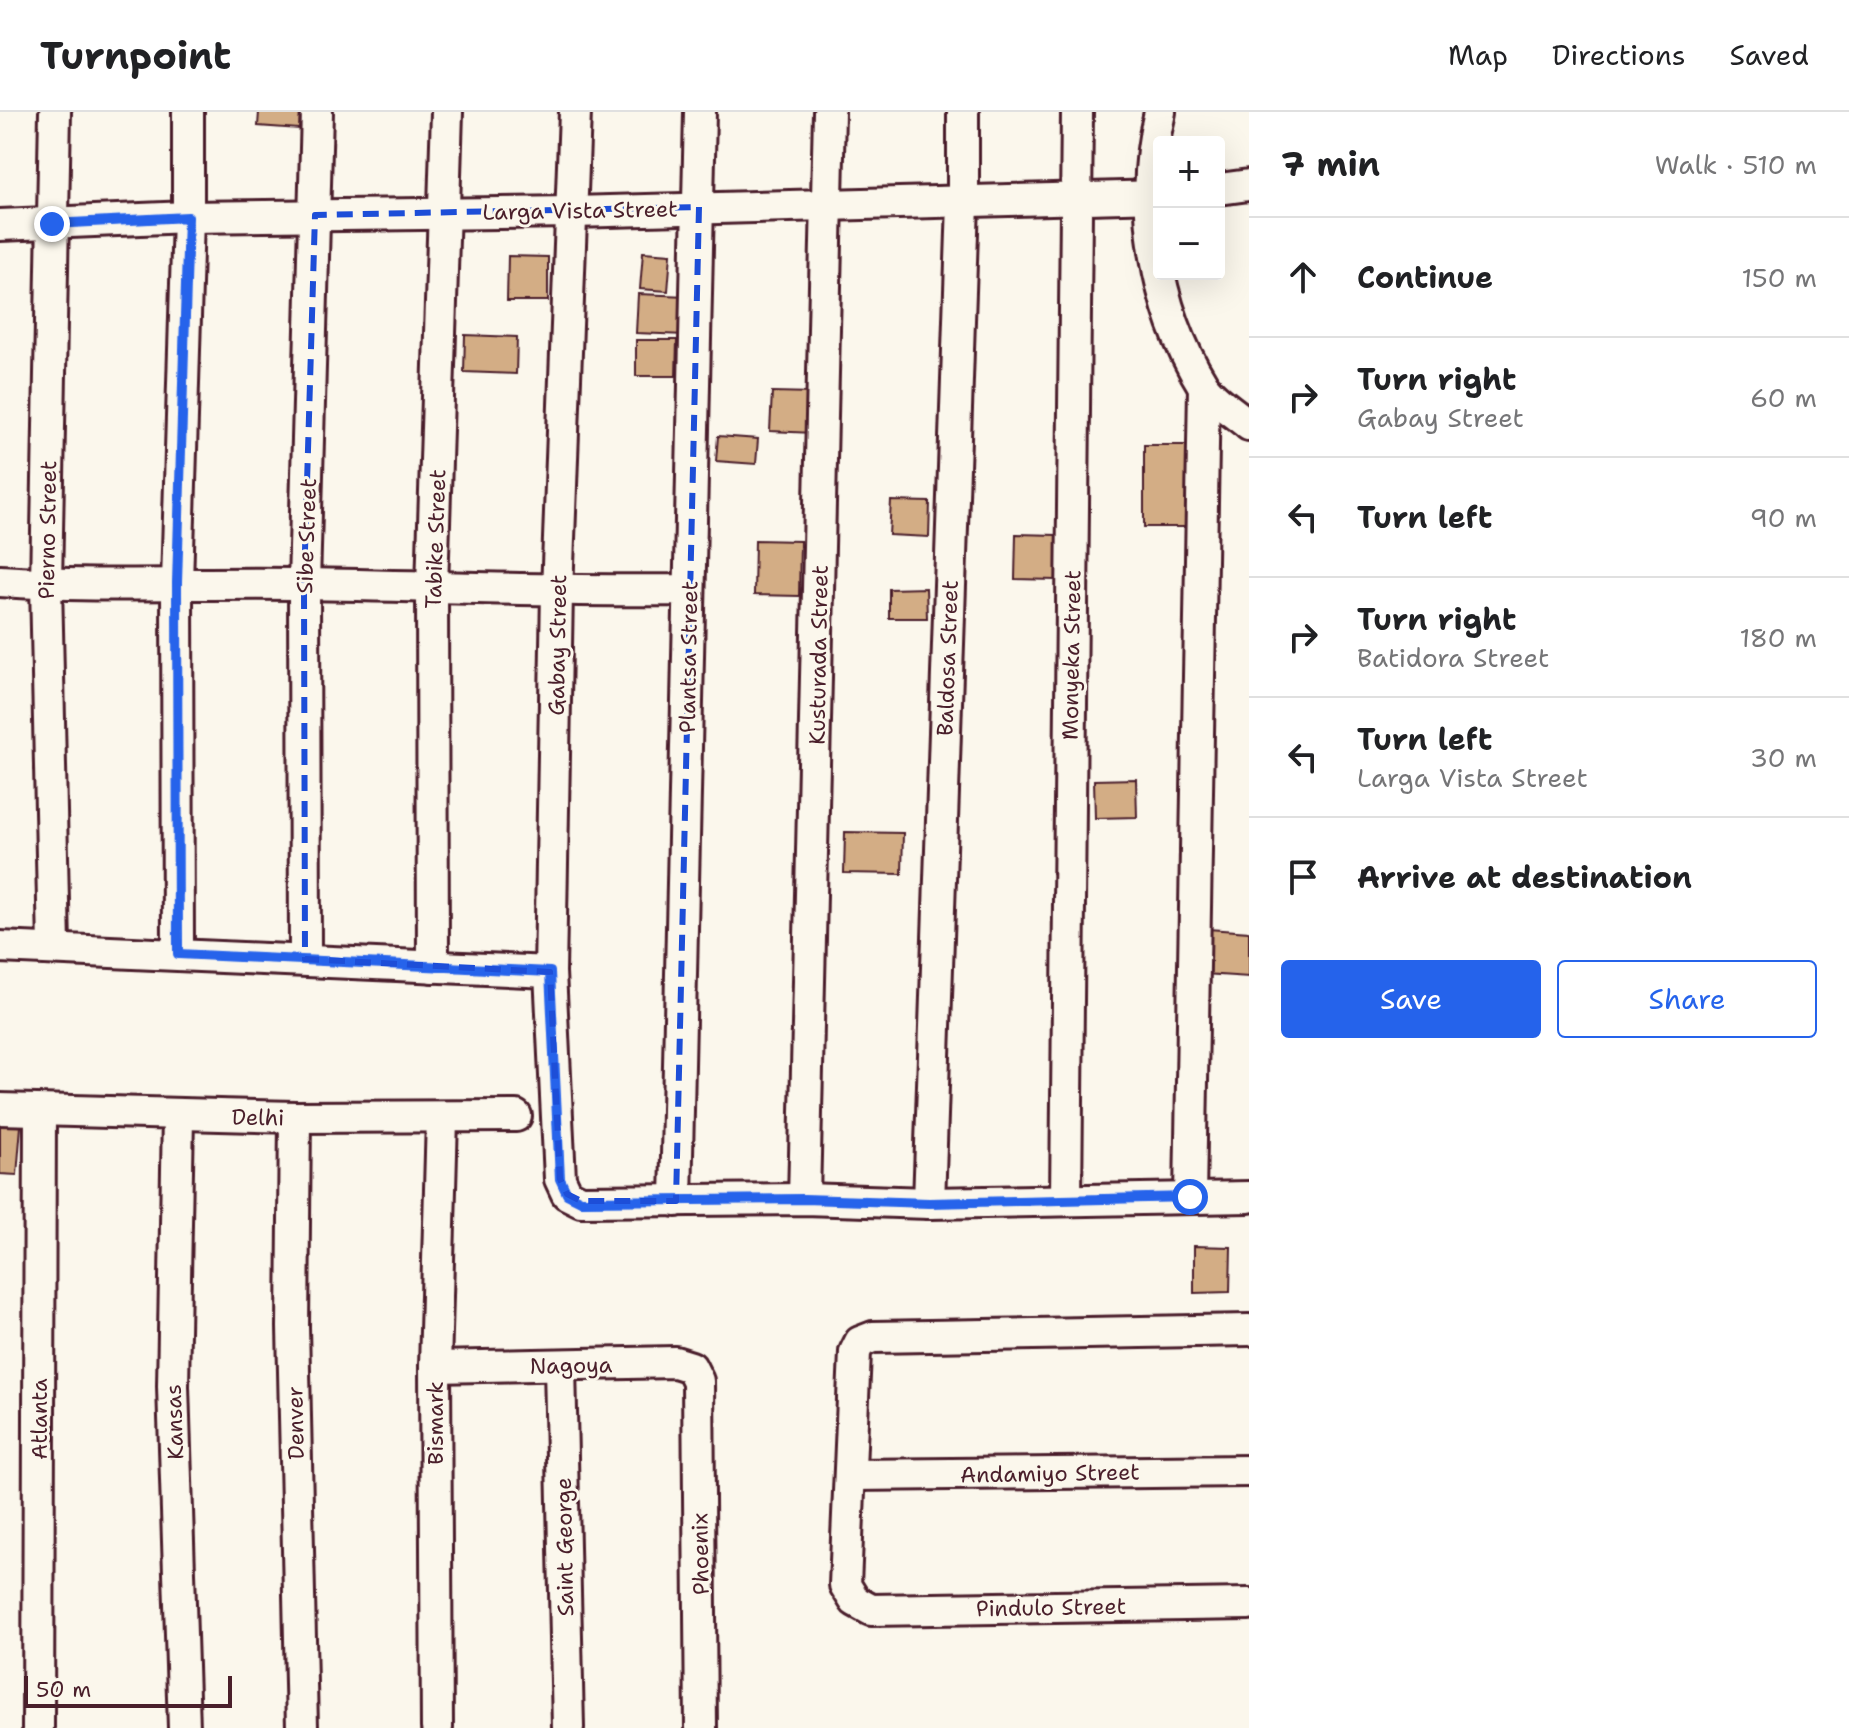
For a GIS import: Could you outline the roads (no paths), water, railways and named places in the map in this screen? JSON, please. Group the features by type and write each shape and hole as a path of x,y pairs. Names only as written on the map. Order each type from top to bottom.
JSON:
{"street":[{"name":"Pierno Street","path":"54,947 46,584 55,112"},
{"path":"178,954 177,583 188,217 188,112"},
{"name":"Sibe Street","path":"305,959 304,584 317,112"},
{"name":"Tabike Street","path":"433,967 432,587 447,112"},
{"name":"Gabay Street","path":"575,112 557,592 550,972 560,1179 567,1194 581,1201 676,1201"},
{"name":"Plantsa Street","path":"676,1201 700,112"},
{"name":"Kusturada Street","path":"804,1199 829,112"},
{"name":"Baldosa Street","path":"929,1203 963,203 963,112"},
{"name":"Monyeka Street","path":"1066,1199 1077,112"},
{"path":"1159,136 1160,112"},
{"path":"1225,188 1249,185"},
{"name":"Larga Vista Street","path":"0,225 188,217 573,212 1153,197"},
{"path":"1155,208 1157,266 1166,306 1204,387 1249,425"},
{"path":"1190,1197 1204,387"},
{"path":"0,581 46,584 304,584 557,592 689,590"},
{"path":"0,947 54,947 550,972"},
{"name":"Delhi","path":"0,1109 178,1116 516,1116"},
{"name":"Atlanta","path":"38,1728 40,1111"},
{"name":"Kansas","path":"178,1116 173,1386 184,1728"},
{"name":"Denver","path":"295,1117 293,1327 302,1728"},
{"name":"Bismark","path":"437,1728 435,1367 442,1118"},
{"path":"676,1201 804,1199 929,1203 1249,1197"},
{"path":"851,1475 855,1352 860,1342 873,1337 1249,1330"},
{"name":"Nagoya","path":"435,1367 675,1362 691,1367 698,1381"},
{"name":"Saint George","path":"560,1366 568,1728"},
{"name":"Phoenix","path":"698,1381 701,1728"},
{"name":"Andamiyo Street","path":"851,1475 1249,1471"},
{"name":"Pindulo Street","path":"851,1475 845,1585 855,1601 871,1610 1249,1604"}]}
